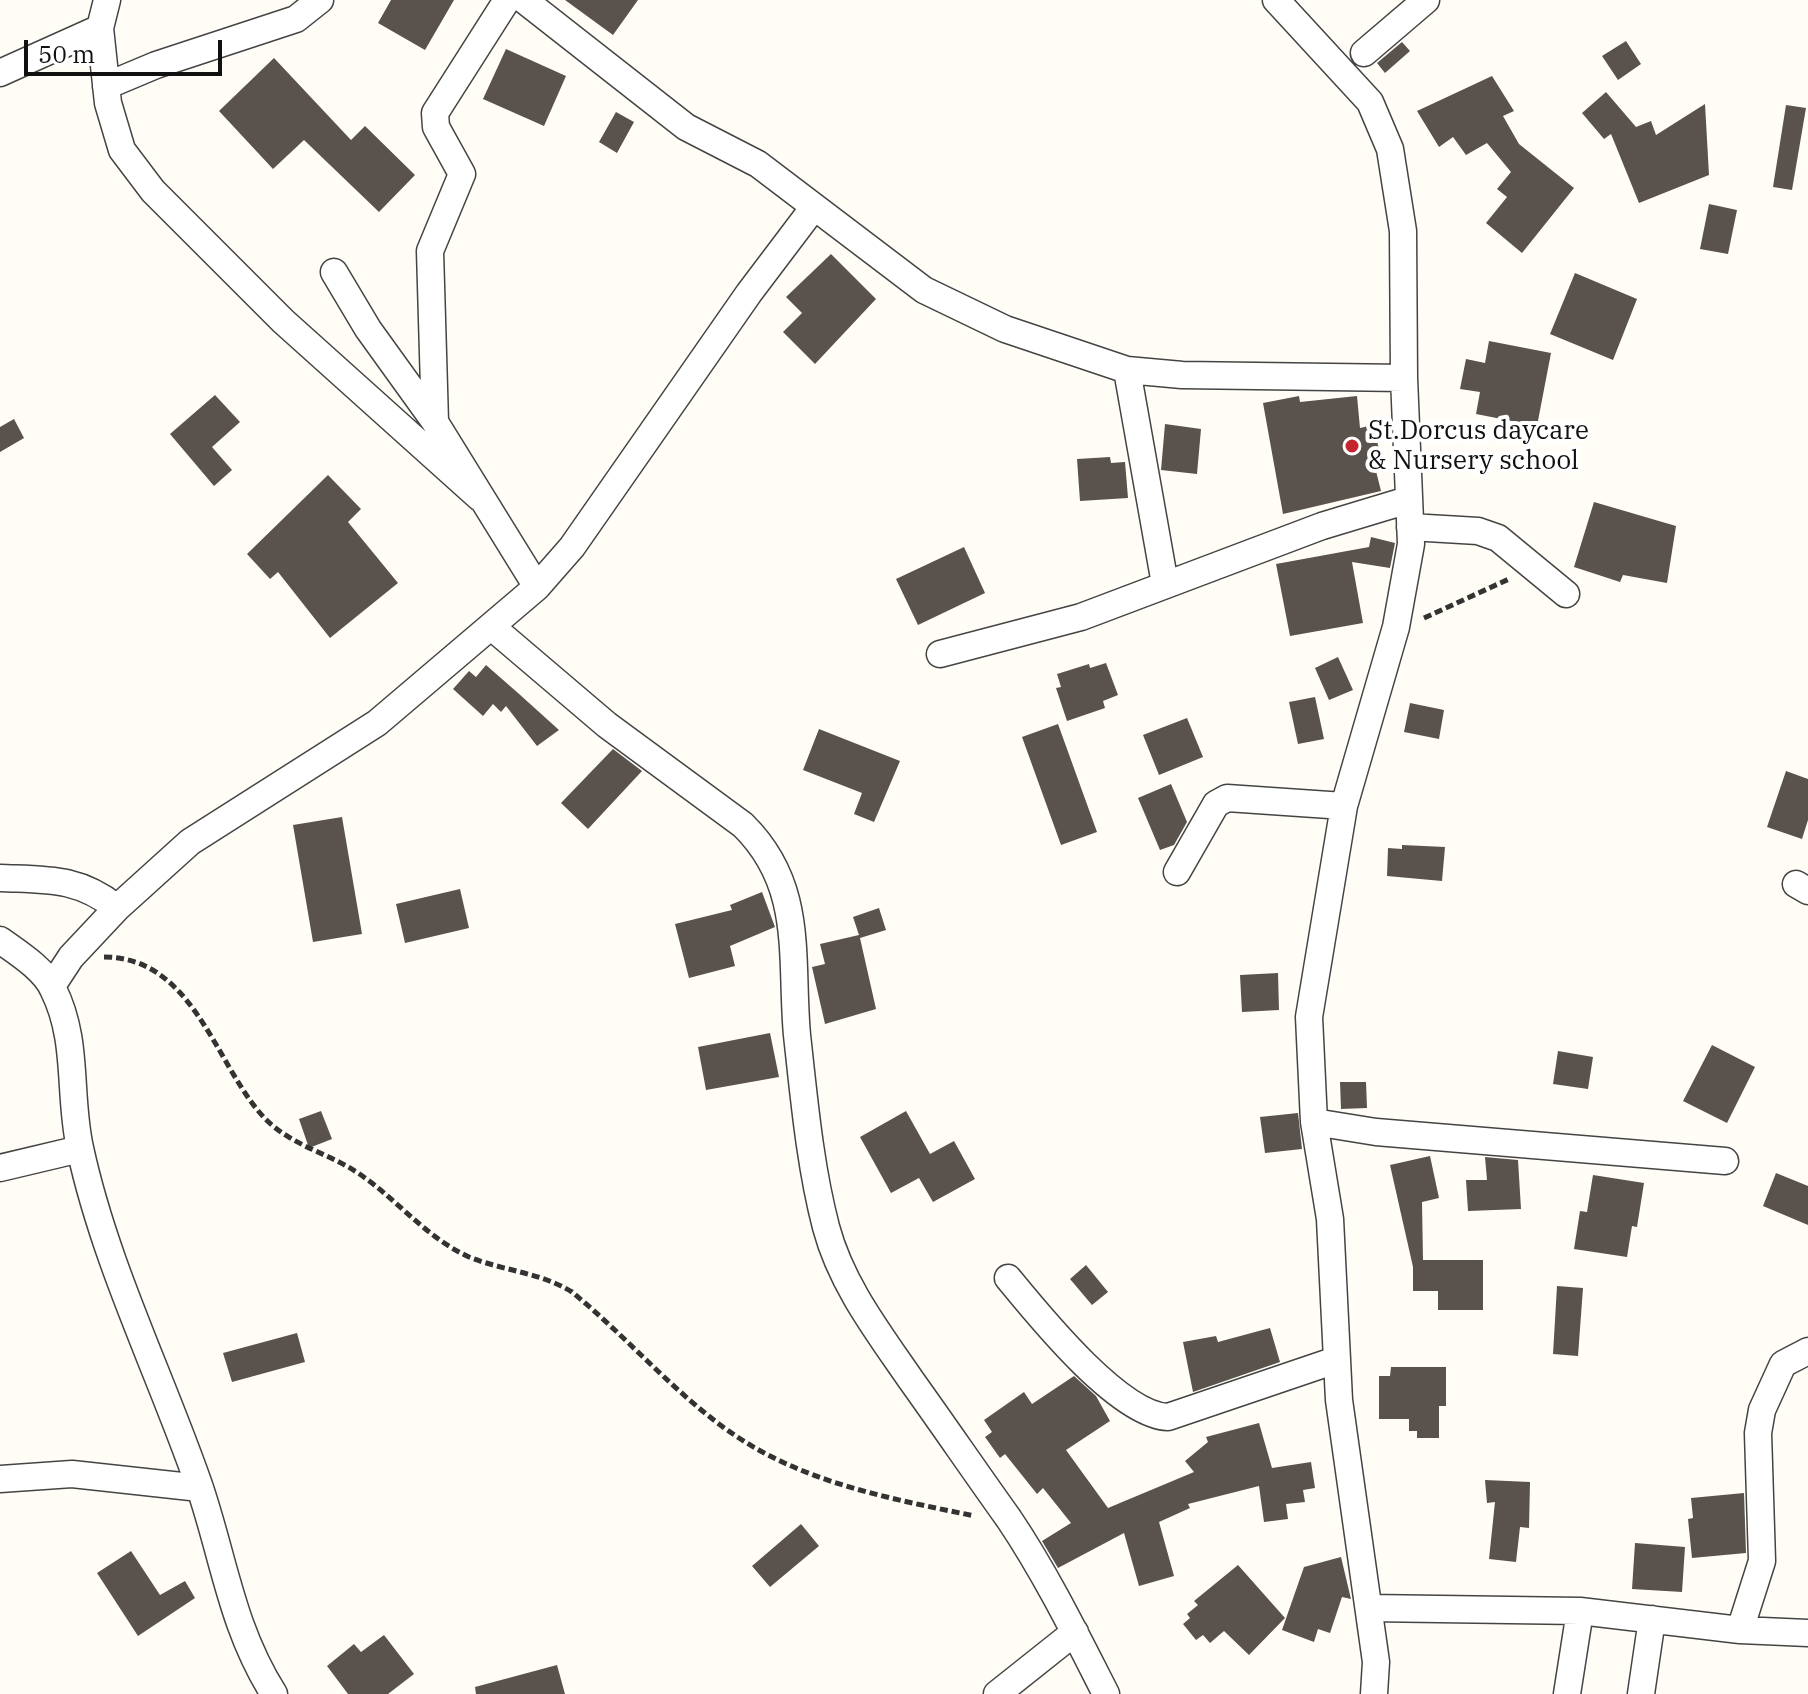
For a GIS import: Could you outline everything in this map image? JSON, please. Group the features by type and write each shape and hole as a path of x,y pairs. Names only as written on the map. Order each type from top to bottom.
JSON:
{"street":[{"path":"107,0 100,28 106,86 122,150 153,191 283,321 479,497"},
{"path":"106,86 156,65 296,19 320,0"},
{"path":"435,422 430,251 462,174 436,127 435,113 507,0"},
{"path":"524,0 686,127 758,164 924,290 1005,329 1127,370 1182,375 1404,378"},
{"path":"1276,0 1370,102 1390,149 1403,231 1404,378 1410,527 1406,588 1344,806 1309,1017 1314,1122 1330,1219 1336,1360 1376,1662 1374,1694"},
{"path":"1364,53 1426,0"},
{"path":"0,73 100,28"},
{"path":"52,986 71,957 117,908 190,842 377,723 493,628 537,587 572,547 694,370 814,207"},
{"path":"334,272 368,329 435,422 537,587"},
{"path":"1127,370 1165,584"},
{"path":"940,654 1081,617 1322,526 1408,500"},
{"path":"1410,527 1478,531 1498,538 1566,594"},
{"path":"493,628 607,725 743,825 763,844 776,867 791,912 797,1034 813,1150 826,1227 844,1278 1012,1523 1075,1632 1106,1694"},
{"path":"1177,872 1216,804 1227,798 1344,806"},
{"path":"0,878 79,884 117,908"},
{"path":"0,940 52,986 71,1037 73,1108 80,1149 102,1228 200,1488 230,1600 252,1659 274,1694"},
{"path":"1314,1122 1376,1132 1725,1161"},
{"path":"0,1168 80,1149"},
{"path":"1008,1278 1046,1324 1123,1400 1152,1416 1168,1417 1336,1360"},
{"path":"1740,1630 1762,1561 1758,1433 1762,1410 1783,1364 1808,1351"},
{"path":"0,1479 72,1474 200,1488"},
{"path":"1369,1608 1580,1611 1740,1630 1808,1633"},
{"path":"1567,1694 1580,1611"},
{"path":"1641,1694 1652,1619"},
{"path":"997,1694 1075,1632"}],"path":[{"path":"1396,627 1448,610 1534,565"},
{"path":"71,957 119,957 141,962 159,974 192,1007 219,1045 243,1091 283,1136 361,1175 446,1246 474,1259 550,1279 572,1292 743,1440 776,1460 828,1481 901,1501 1012,1523"}],"building":[{"path":"391,0 454,0 425,50 378,23"},
{"path":"565,0 638,0 613,35"},
{"path":"1626,41 1641,64 1618,80 1602,56"},
{"path":"1402,42 1410,51 1385,73 1377,63"},
{"path":"506,49 566,76 544,126 483,99"},
{"path":"274,58 351,140 365,126 415,175 379,212 304,140 273,169 219,111"},
{"path":"1492,76 1514,111 1503,116 1519,144 1574,188 1522,253 1486,223 1507,197 1497,189 1511,172 1487,143 1466,155 1453,137 1439,147 1417,111"},
{"path":"1606,92 1636,127 1651,121 1656,135 1705,104 1709,175 1639,203 1611,134 1604,139 1582,113"},
{"path":"1786,105 1806,108 1792,190 1773,187"},
{"path":"616,112 634,122 617,153 599,142"},
{"path":"1709,204 1737,210 1728,254 1700,249"},
{"path":"831,254 876,299 815,364 783,332 802,313 786,297"},
{"path":"1575,273 1637,299 1613,360 1550,334"},
{"path":"1489,341 1551,353 1537,426 1476,414 1480,392 1460,389 1466,359 1485,363"},
{"path":"215,395 240,422 212,447 232,470 214,486 170,434"},
{"path":"1299,396 1300,402 1357,396 1360,428 1373,425 1383,465 1375,467 1381,491 1283,514 1263,403"},
{"path":"14,419 24,438 0,452 0,427"},
{"path":"1165,424 1201,429 1197,474 1161,470"},
{"path":"1110,457 1111,463 1125,462 1128,498 1080,501 1077,459"},
{"path":"328,475 361,509 348,522 398,583 330,638 278,572 270,579 247,554"},
{"path":"1594,502 1676,526 1667,583 1623,575 1620,582 1574,567"},
{"path":"1371,537 1395,543 1390,568 1352,562 1363,623 1290,636 1276,564 1369,547"},
{"path":"964,547 985,593 918,625 896,579"},
{"path":"1338,657 1353,690 1329,700 1315,668"},
{"path":"1106,663 1118,695 1103,701 1105,708 1067,721 1056,688 1061,687 1057,674 1089,664 1090,668"},
{"path":"486,665 559,730 537,746 506,706 501,712 493,704 483,716 453,689 469,671 476,677"},
{"path":"1315,697 1324,739 1298,744 1289,702"},
{"path":"1410,703 1444,710 1439,739 1404,732"},
{"path":"1187,718 1203,757 1159,775 1143,735"},
{"path":"1058,724 1097,832 1061,845 1022,737"},
{"path":"819,729 900,761 874,822 854,814 862,793 803,770"},
{"path":"613,749 642,771 588,829 561,803"},
{"path":"1786,771 1808,779 1808,820 1802,839 1767,827"},
{"path":"1171,784 1187,822 1174,845 1160,850 1138,798"},
{"path":"342,817 362,934 313,942 293,825"},
{"path":"1402,845 1445,847 1442,881 1387,876 1388,848 1402,849"},
{"path":"460,889 469,928 405,943 396,904"},
{"path":"762,892 775,927 730,946 735,966 689,978 675,924 732,910 730,905"},
{"path":"879,908 886,930 860,938 876,1009 825,1024 812,967 825,964 820,944 859,935 853,917"},
{"path":"1278,973 1279,1010 1242,1012 1240,975"},
{"path":"770,1033 779,1077 706,1090 698,1047"},
{"path":"1712,1045 1755,1067 1727,1123 1683,1101"},
{"path":"1558,1051 1593,1057 1588,1089 1553,1084"},
{"path":"1340,1082 1366,1082 1367,1108 1341,1109"},
{"path":"321,1111 332,1139 309,1148 299,1119"},
{"path":"906,1111 930,1154 954,1141 975,1179 933,1202 919,1178 891,1193 860,1137"},
{"path":"1298,1113 1302,1149 1265,1153 1260,1117"},
{"path":"1430,1156 1439,1198 1422,1202 1423,1260 1483,1260 1483,1310 1438,1310 1438,1291 1413,1291 1413,1267 1390,1165"},
{"path":"1485,1157 1518,1160 1521,1209 1468,1211 1466,1180 1487,1180"},
{"path":"1776,1173 1808,1186 1808,1225 1763,1206"},
{"path":"1593,1175 1644,1183 1637,1227 1632,1226 1627,1257 1574,1249 1580,1211 1587,1212"},
{"path":"1086,1265 1108,1292 1092,1305 1070,1279"},
{"path":"1557,1286 1583,1288 1578,1356 1553,1354"},
{"path":"1270,1328 1280,1362 1193,1392 1183,1342 1216,1336 1218,1342"},
{"path":"297,1333 305,1362 232,1382 223,1353"},
{"path":"1391,1367 1446,1367 1446,1406 1439,1406 1439,1438 1417,1438 1417,1431 1409,1431 1409,1419 1379,1419 1379,1376 1390,1376"},
{"path":"1074,1376 1096,1396 1110,1421 1066,1450 1108,1508 1194,1472 1185,1461 1208,1442 1206,1437 1259,1423 1272,1468 1311,1462 1315,1488 1303,1490 1305,1502 1286,1504 1288,1519 1264,1522 1259,1486 1188,1504 1190,1508 1159,1522 1174,1576 1139,1586 1124,1533 1058,1568 1042,1541 1071,1523 1043,1488 1037,1494 1005,1454 1000,1458 985,1437 992,1432 984,1420 1024,1392 1032,1404"},
{"path":"1485,1480 1530,1482 1529,1528 1520,1527 1516,1562 1489,1559 1495,1502 1487,1503"},
{"path":"1744,1493 1746,1553 1692,1558 1688,1519 1693,1518 1691,1498"},
{"path":"801,1524 819,1546 770,1587 752,1566"},
{"path":"1635,1543 1685,1547 1682,1592 1632,1589"},
{"path":"131,1551 160,1595 185,1581 195,1598 138,1636 97,1573"},
{"path":"1341,1557 1351,1599 1342,1597 1330,1633 1318,1629 1314,1642 1282,1630 1304,1567"},
{"path":"1238,1565 1285,1618 1249,1655 1224,1631 1210,1643 1203,1635 1196,1640 1183,1624 1190,1618 1187,1614 1198,1605 1194,1601"},
{"path":"384,1635 414,1674 388,1694 348,1694 327,1666 354,1644 361,1652"},
{"path":"557,1665 565,1694 476,1694 475,1687"}],"place":[{"name":"St.Dorcus daycare & Nursery school","path":"1352,446"}]}
